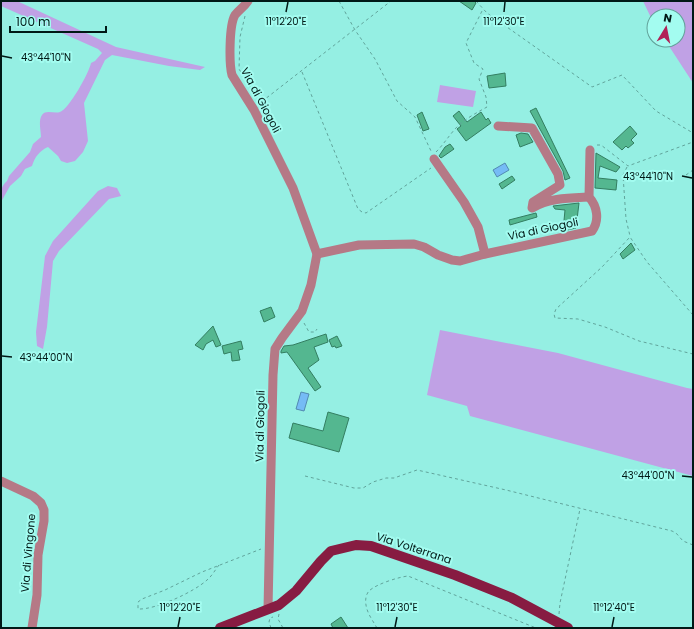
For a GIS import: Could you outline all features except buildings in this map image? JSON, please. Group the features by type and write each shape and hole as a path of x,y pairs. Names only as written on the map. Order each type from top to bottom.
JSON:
{"main road":[{"name":"Via Volterrana","path":"220,628 279,605 288,599 331,551 342,547 356,545 371,546 455,575 512,598 560,626 568,628"}],"street":[{"name":"Via di Giogoli","path":"248,1 245,6 235,15 232,26 230,54 232,75 254,110 293,188 317,254 311,285 302,311 275,349 273,375 268,609"},
{"name":"Via di Giogoli","path":"498,126 532,128 558,174 560,185 533,202 532,208 541,202 560,198 589,197"},
{"name":"Via di Giogoli","path":"317,254 360,244 414,244 424,247 438,255 460,261 485,254 592,231 596,225 597,215 594,203 589,197 590,150"},
{"path":"436,161 464,202 478,227 485,254"},
{"name":"Via di Vingone","path":"1,481 33,496 41,503 44,510 44,521 38,555 37,595 32,628"}],"path":[{"path":"339,1 355,30 375,59 397,101 415,117 433,155 444,145 455,129 487,107 486,97 479,79 483,69 474,63 466,43 483,8"},
{"path":"246,14 240,38 239,69 260,103 391,1"},
{"path":"476,1 487,13 592,87 622,75 656,111 693,133"},
{"path":"302,71 358,209 362,212 366,213 436,161"},
{"path":"693,142 628,166 623,175 626,218 630,236 647,262 693,315"},
{"path":"590,150 598,145 601,145 628,166"},
{"path":"686,175 693,170"},
{"path":"630,236 602,267 556,310 554,314 555,318 578,319 604,327 639,341 693,354"},
{"path":"298,317 308,332 315,332 317,329"},
{"path":"305,476 354,488 363,488 380,480 394,478 417,470 672,531 676,533 683,541 693,545"},
{"path":"560,626 560,603 580,508"},
{"path":"219,566 207,580 189,592 145,610 138,609 138,602 142,598 164,590 202,572 269,546"},
{"path":"377,628 366,607 366,596 370,590 386,582 408,576 536,628"},
{"path":"270,628 270,618 279,614 278,619 283,628"}],"shaded area":[{"path":"2,1 17,1 116,47 205,67 200,70 169,66 112,55 105,60 84,103 88,141 83,152 75,161 67,163 61,161 58,156 48,147 42,150 34,160 32,166 25,169 21,176 10,186 1,202 1,190 3,185 30,152 33,144 41,137 40,123 42,115 46,112 60,112 64,109 78,90 91,63 95,61 102,53 98,49 1,6"},
{"path":"643,1 693,1 693,83 670,48 686,48 686,8 646,8"},
{"path":"440,85 476,91 473,107 437,102"},
{"path":"108,186 117,188 121,196 109,199 59,251 53,261 47,327 43,349 37,346 36,332 45,256 53,241 98,191"},
{"path":"440,330 558,353 693,389 693,476 470,416 467,406 427,395"}],"water":[{"path":"505,163 509,170 497,177 493,170"},
{"path":"301,392 309,394 304,411 296,409"}]}
